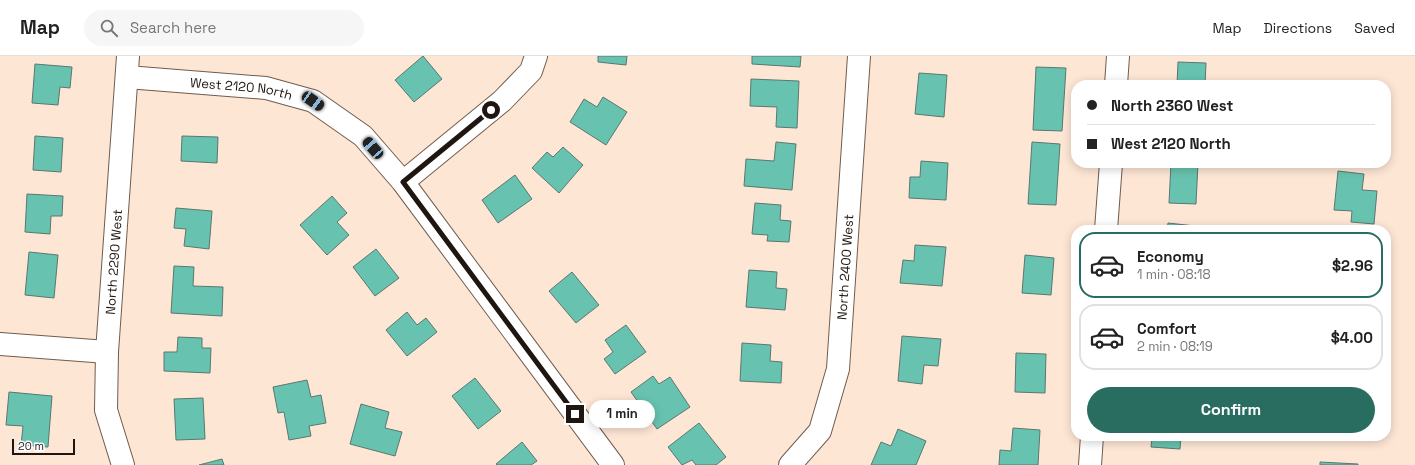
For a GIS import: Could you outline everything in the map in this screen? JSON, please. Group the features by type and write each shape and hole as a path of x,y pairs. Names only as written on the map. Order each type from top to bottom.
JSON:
{"street":[{"name":"North 2290 West","path":"123,465 106,410 107,352 128,56"},
{"path":"403,182 502,101 532,71 536,56"},
{"name":"North 2400 West","path":"790,465 820,431 838,369 859,56"},
{"path":"1116,80 1118,56"},
{"name":"West 2120 North","path":"127,77 266,88 313,101 363,136 403,182 613,465"},
{"path":"1106,225 1111,168"},
{"path":"0,344 107,352"},
{"path":"1090,465 1092,441"}],"building":[{"path":"423,56 442,79 414,102 395,80"},
{"path":"598,56 627,56 626,65 598,62"},
{"path":"752,56 801,56 800,67 752,64"},
{"path":"1178,62 1206,63 1205,80 1177,80"},
{"path":"35,64 72,67 70,88 60,87 58,105 32,103"},
{"path":"1036,67 1066,68 1062,131 1033,130"},
{"path":"919,73 947,75 944,117 915,114"},
{"path":"751,79 799,81 797,128 776,127 777,107 750,106"},
{"path":"603,97 627,112 606,145 570,122 584,99 597,107"},
{"path":"35,136 63,138 61,172 33,170"},
{"path":"182,136 218,137 217,163 181,161"},
{"path":"776,142 796,144 792,190 744,186 746,159 774,161"},
{"path":"1032,142 1060,144 1056,205 1028,204"},
{"path":"563,147 583,165 559,193 532,168 547,152 553,157"},
{"path":"921,161 948,163 946,200 909,198 910,177 920,177"},
{"path":"1171,168 1198,168 1196,204 1169,203"},
{"path":"1338,171 1364,174 1362,190 1377,191 1374,224 1351,222 1352,211 1334,210"},
{"path":"515,175 532,199 498,223 482,200"},
{"path":"27,194 63,196 62,216 51,216 50,234 25,232"},
{"path":"332,196 347,213 337,222 349,235 327,255 300,225"},
{"path":"755,203 781,205 780,220 791,221 789,242 767,241 768,235 752,234"},
{"path":"176,208 212,211 209,249 184,246 186,229 174,228"},
{"path":"1168,223 1186,225 1168,225"},
{"path":"915,245 946,247 942,286 900,283 903,260 914,261"},
{"path":"376,249 399,278 375,296 353,267"},
{"path":"29,252 58,255 54,298 25,295"},
{"path":"1025,255 1054,258 1051,295 1022,293"},
{"path":"174,266 194,267 193,286 223,287 222,316 171,313"},
{"path":"749,270 777,272 776,288 787,289 785,310 746,307"},
{"path":"572,272 599,305 576,323 549,291"},
{"path":"407,312 417,325 426,318 437,332 407,356 386,330"},
{"path":"626,325 646,352 615,374 604,359 613,352 605,340"},
{"path":"902,336 941,339 938,366 924,365 922,384 898,381"},
{"path":"178,337 202,338 202,348 211,348 210,373 164,371 164,352 177,352"},
{"path":"742,343 771,345 770,361 782,362 781,383 740,381"},
{"path":"1016,353 1046,354 1045,393 1015,392"},
{"path":"653,376 659,384 670,377 690,407 657,429 631,392"},
{"path":"475,378 501,411 478,429 452,396"},
{"path":"307,380 311,397 321,395 326,423 309,426 311,436 289,440 284,412 278,413 273,387"},
{"path":"9,392 52,396 48,447 21,445 23,426 6,425"},
{"path":"203,398 205,439 176,440 174,399"},
{"path":"361,404 389,412 385,428 402,432 395,456 350,444"},
{"path":"699,423 726,457 716,465 696,465 692,460 682,465 668,447"},
{"path":"1013,428 1040,430 1038,465 999,465 1000,450 1011,451"},
{"path":"898,429 926,441 916,465 871,465 881,442 891,446"},
{"path":"1152,441 1181,441 1180,449 1151,447"},
{"path":"522,442 537,461 531,465 496,464"},
{"path":"222,459 224,465 199,465"},
{"path":"1320,462 1358,464 1358,465 1320,465"}],"route":[{"path":"491,110 403,182 575,414"}]}
